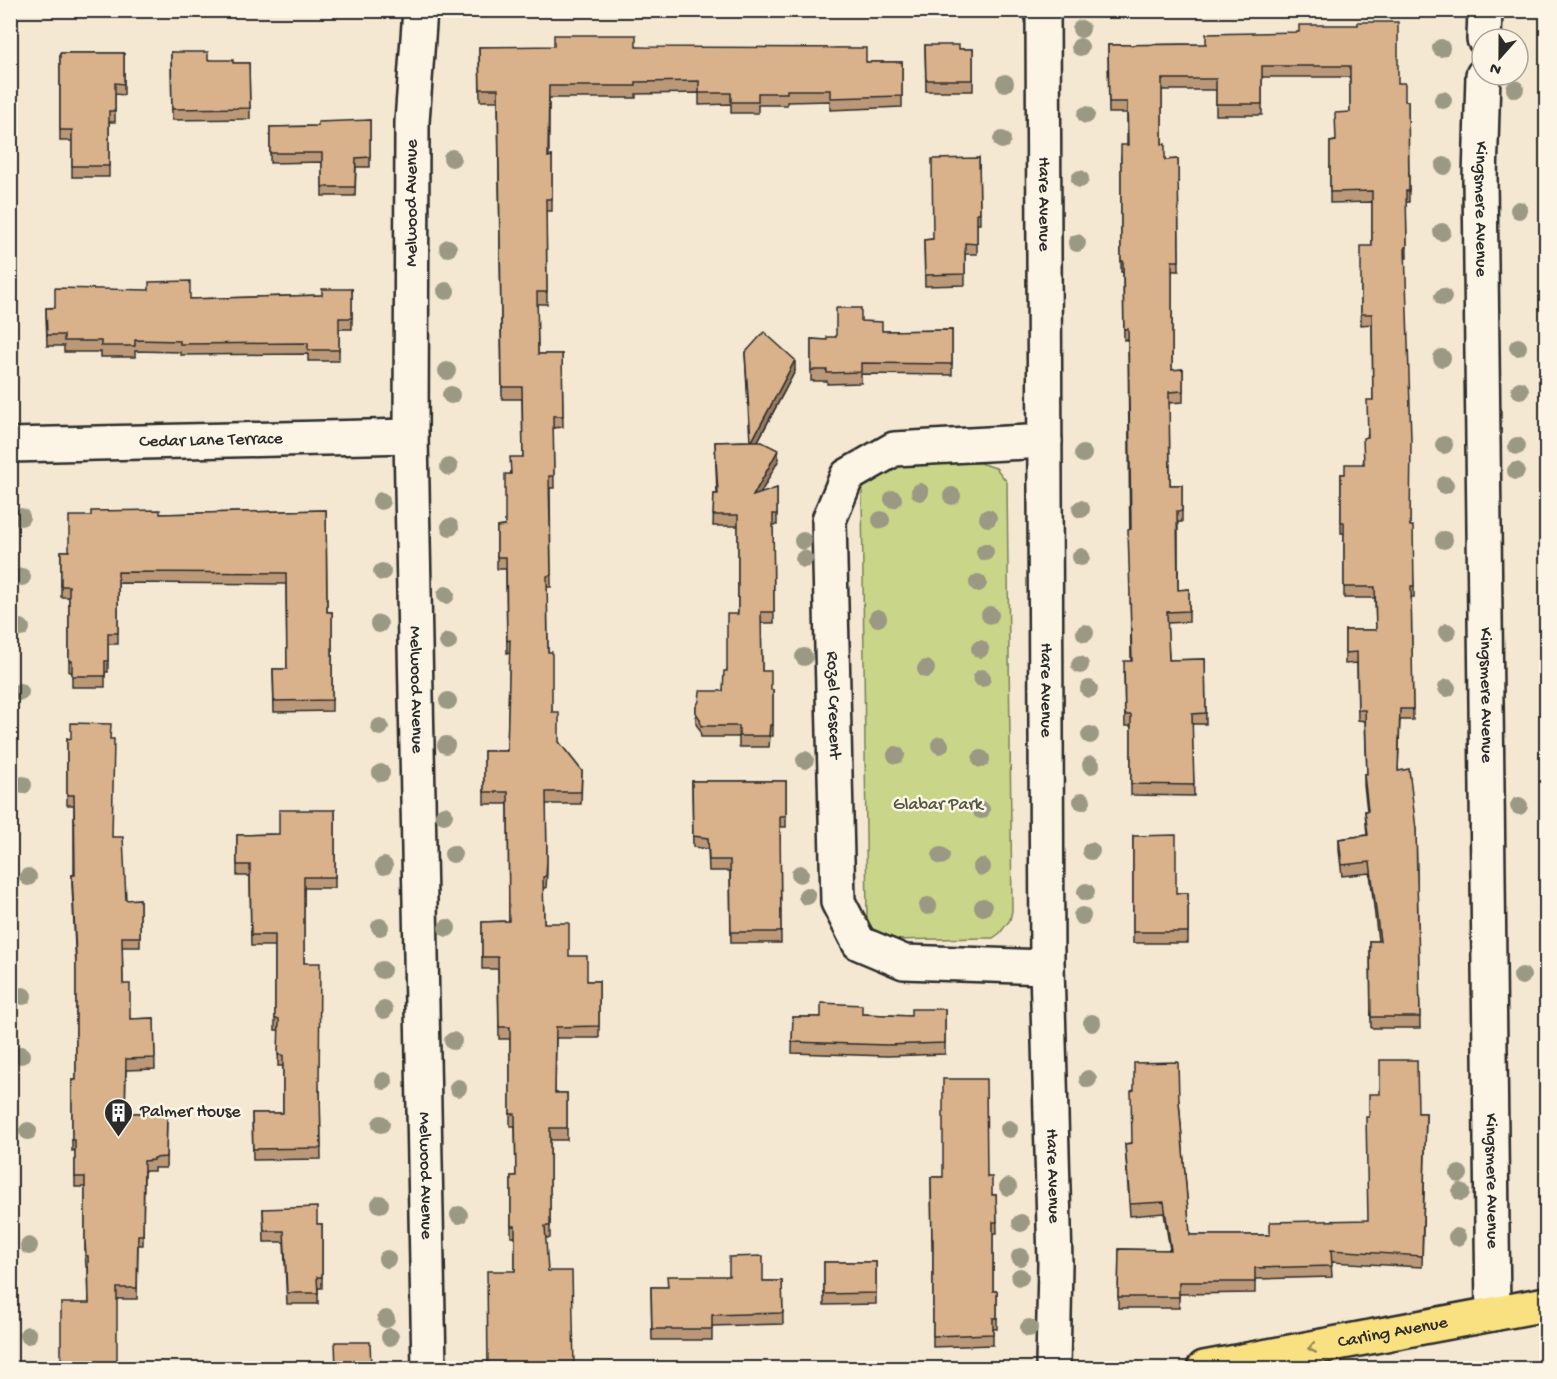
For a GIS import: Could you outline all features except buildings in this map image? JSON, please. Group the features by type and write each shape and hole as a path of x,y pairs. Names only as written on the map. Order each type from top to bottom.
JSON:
{"main road":[{"name":"Carling Avenue","path":"1204,1368 1546,1304"}],"street":[{"name":"Melwood Avenue","path":"420,10 412,122 411,436 429,1368"},
{"name":"Hare Avenue","path":"1043,10 1047,967 1055,1263 1053,1368"},
{"path":"1484,27 1485,10"},
{"name":"Kingsmere Avenue","path":"1483,87 1480,190 1493,1314"},
{"name":"Cedar Lane Terrace","path":"10,445 411,436"},
{"name":"Rozel Crescent","path":"1045,441 894,449 847,476 829,520 838,903 859,943 904,962 1047,967"}],"green space":[{"name":"Glabar Park","path":"889,463 980,463 996,468 1007,482 1012,911 1010,920 993,938 893,940 877,935 867,921 862,491 863,483"}],"place":[{"name":"Palmer House","path":"119,1138"}]}
